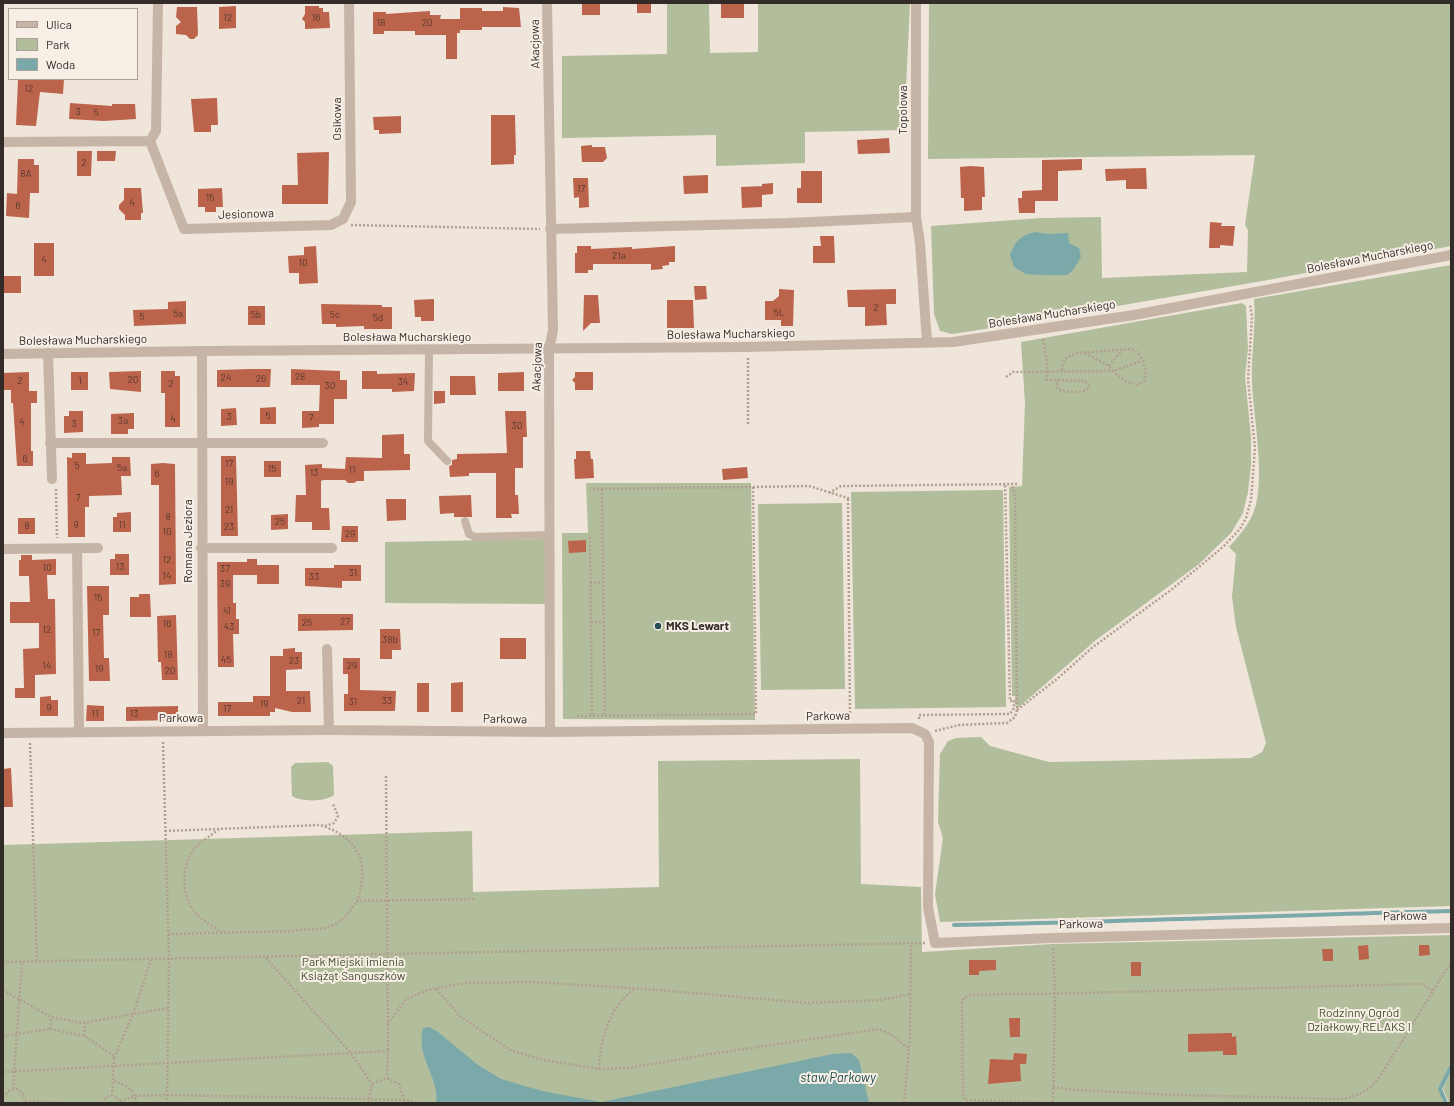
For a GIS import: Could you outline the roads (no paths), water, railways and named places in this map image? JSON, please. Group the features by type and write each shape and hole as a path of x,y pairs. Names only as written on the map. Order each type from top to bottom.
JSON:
{"street":[{"path":"3,142 150,141 156,131 158,3"},
{"name":"Osikowa","path":"331,225 343,219 351,202 349,3"},
{"name":"Akacjowa","path":"547,3 553,330 549,350 548,535 550,732"},
{"name":"Topolowa","path":"916,3 916,217 920,243 927,342"},
{"name":"Jesionowa","path":"150,141 184,229 331,225"},
{"path":"550,229 789,223 916,217"},
{"name":"Bolesława Mucharskiego","path":"3,354 202,351 549,350 953,342 1134,315 1451,255"},
{"name":"Romana Jeziora","path":"202,351 201,548 203,731"},
{"path":"48,353 52,479"},
{"path":"50,443 323,443"},
{"path":"77,548 79,732"},
{"path":"3,549 98,548"},
{"path":"201,548 332,548"},
{"path":"328,649 329,730"},
{"name":"Parkowa","path":"3,733 329,730 550,732 912,728 918,729 927,736 929,742 928,907 935,943 1052,938 1451,928"}],"lane":[{"path":"429,350 428,440 447,461"},
{"path":"465,521 469,534 475,537 548,535"}],"water":[{"path":"1036,232 1048,234 1068,233 1069,243 1079,248 1081,257 1073,270 1067,275 1045,275 1026,274 1014,267 1010,255 1016,242 1026,235"},
{"name":"staw Parkowy","path":"429,1027 438,1032 478,1065 501,1079 542,1091 601,1102 833,1054 851,1053 859,1060 869,1103 436,1103 435,1084 425,1058 421,1038 423,1028"}],"waterway":[{"path":"954,925 1451,911"},
{"path":"1446,1103 1440,1089 1451,1067"}],"place":[{"name":"MKS Lewart","path":"658,626"}],"park label":[{"name":"Park Miejski imienia Książąt Sanguszków","path":"353,969"},
{"name":"Rodzinny Ogród Działkowy RELAKS I","path":"1359,1020"}]}
